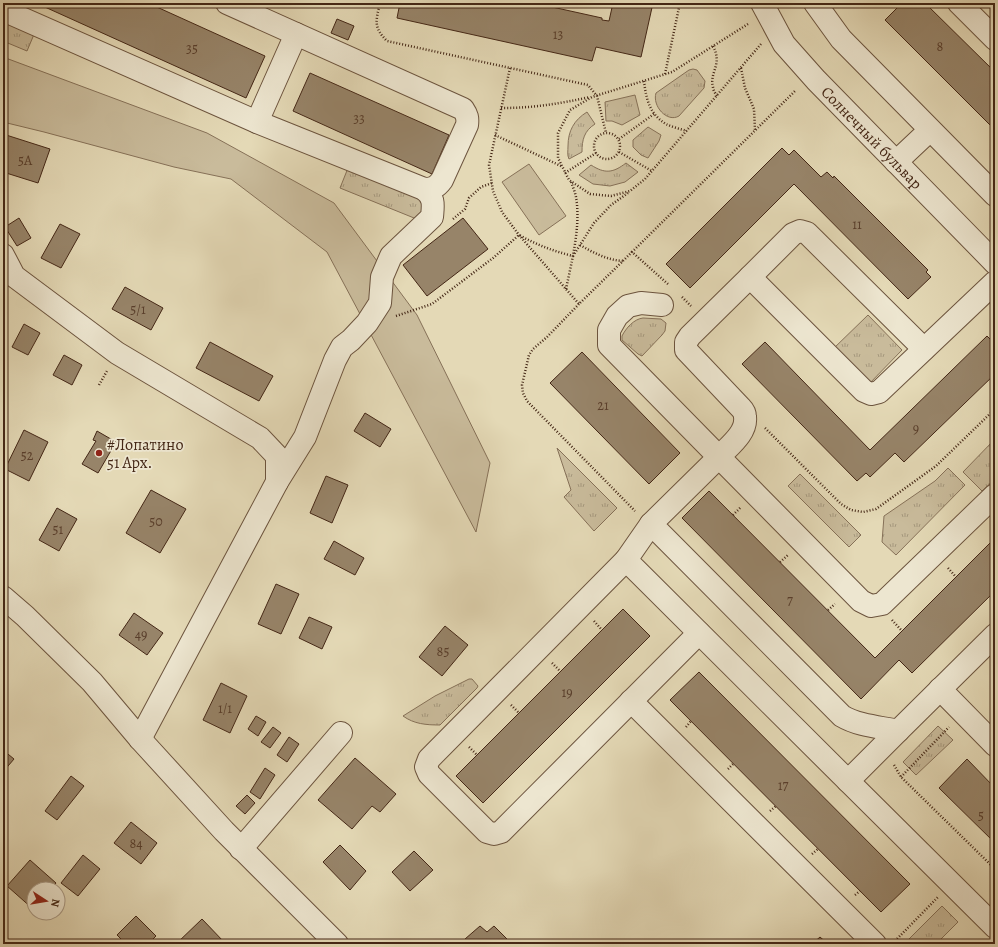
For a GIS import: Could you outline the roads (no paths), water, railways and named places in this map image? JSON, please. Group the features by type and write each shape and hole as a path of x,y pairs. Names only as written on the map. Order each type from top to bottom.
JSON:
{"street":[{"path":"227,3 463,110 468,119 467,125 442,180 437,186 424,190"},
{"name":"Солнечный бульвар","path":"762,3 784,44 816,80 995,263"},
{"path":"815,3 841,39 995,195"},
{"path":"959,3 995,40"},
{"path":"3,10 257,122 424,190 430,194 433,204 432,217 391,256 382,277 380,303 367,323 351,340 342,346 335,360 305,437 277,482 140,739"},
{"path":"257,122 296,34"},
{"path":"896,162 930,130"},
{"path":"699,633 501,832 494,834 487,832 429,774 426,767 429,759 626,560 651,525 736,439 743,430 745,417 742,408 686,350 686,342 690,336 793,234 800,231 807,233 924,349"},
{"path":"3,255 14,276 117,353 260,438 277,456 277,482"},
{"path":"750,277 864,391 871,394 879,392 995,282"},
{"path":"671,296 628,306 617,316 609,330 609,345 861,602 871,606 882,604 995,495"},
{"path":"651,525 842,716 849,721 859,724 898,731"},
{"path":"626,560 995,927"},
{"path":"3,597 25,616 92,682 140,739 224,832 338,944"},
{"path":"848,781 940,690 992,646"},
{"path":"940,690 995,745"},
{"path":"631,701 875,944"},
{"path":"241,849 341,733"}],"place":[{"name":"#Лопатино 51 Арх.","path":"99,453"}]}
